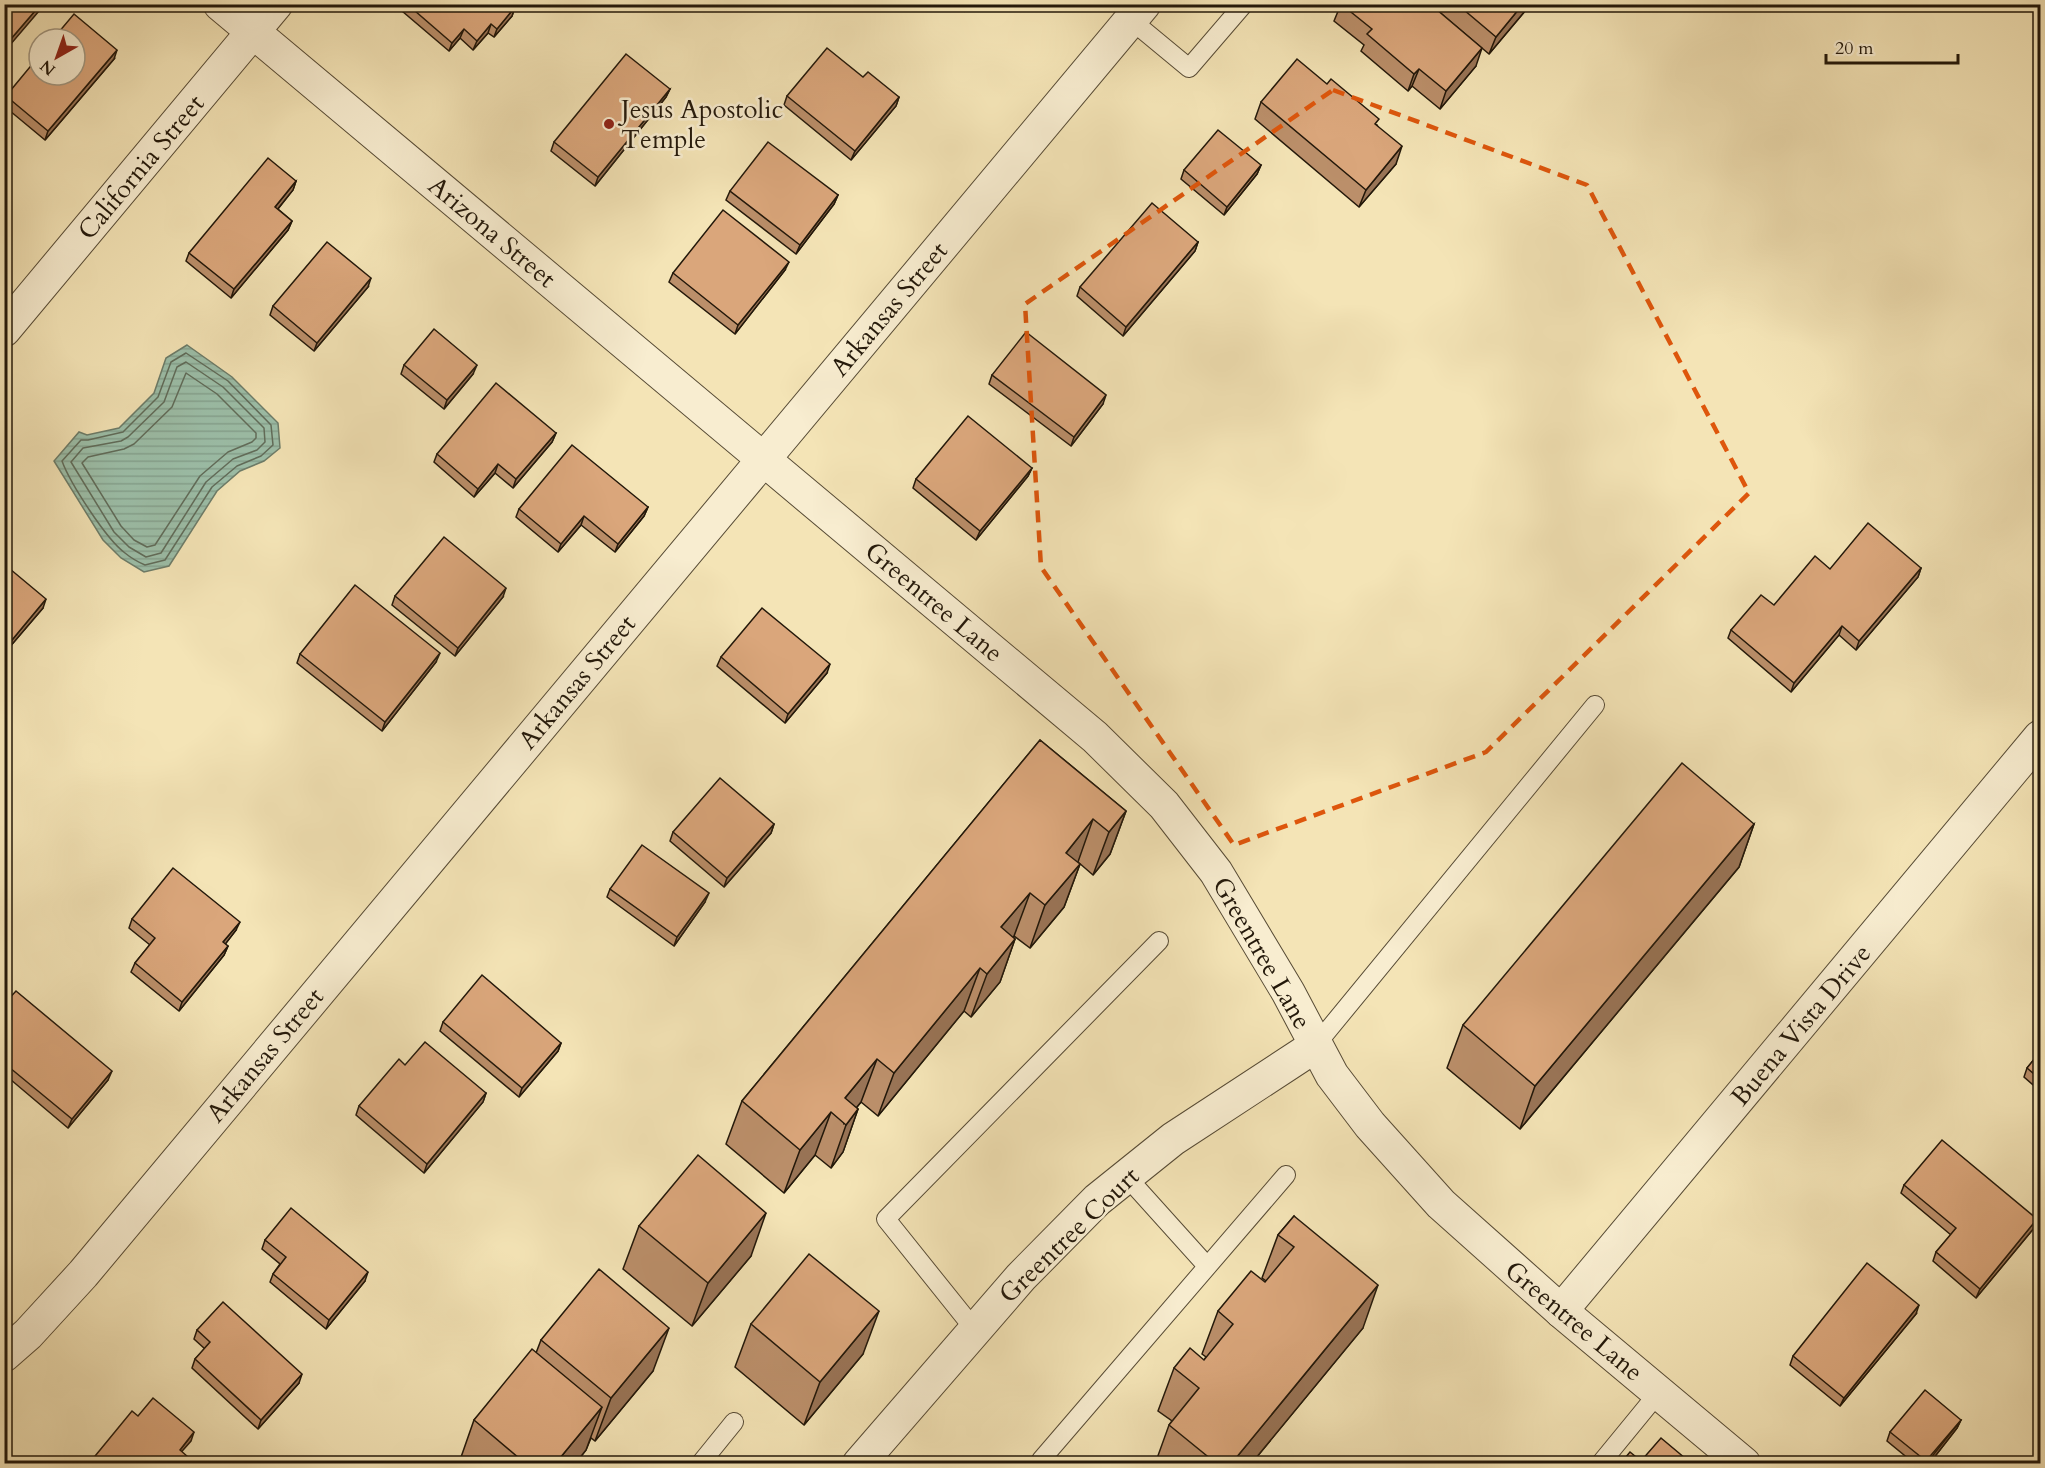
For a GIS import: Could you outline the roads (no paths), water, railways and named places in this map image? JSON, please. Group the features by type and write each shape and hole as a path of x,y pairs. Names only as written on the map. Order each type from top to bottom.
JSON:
{"street":[{"name":"Arizona Street","path":"220,4 763,459"},
{"name":"California Street","path":"4,330 276,4"},
{"name":"Arkansas Street","path":"4,1355 28,1334 83,1274 1138,12"},
{"name":"Greentree Lane","path":"763,459 1095,737 1164,805 1216,872 1288,992 1332,1076 1370,1125 1441,1204 1561,1311 1744,1464"},
{"name":"Buena Vista Drive","path":"1561,1311 2040,737"},
{"name":"Greentree Court","path":"858,1464 1021,1277 1089,1208 1173,1139 1315,1046"}],"lane":[{"path":"1138,12 1189,68 1244,4"},
{"path":"1315,1046 1595,705"},
{"path":"975,1330 886,1219 1159,941"},
{"path":"1041,1460 1286,1175"},
{"path":"1126,1176 1207,1266"},
{"path":"1600,1464 1659,1392"},
{"path":"700,1464 734,1422"}],"water":[{"path":"187,345 232,377 278,423 280,448 264,461 240,471 217,491 169,566 144,572 121,558 103,540 54,461 79,432 87,435 119,428 154,393 166,358"}],"place":[{"name":"Jesus Apostolic Temple","path":"609,124"}]}
